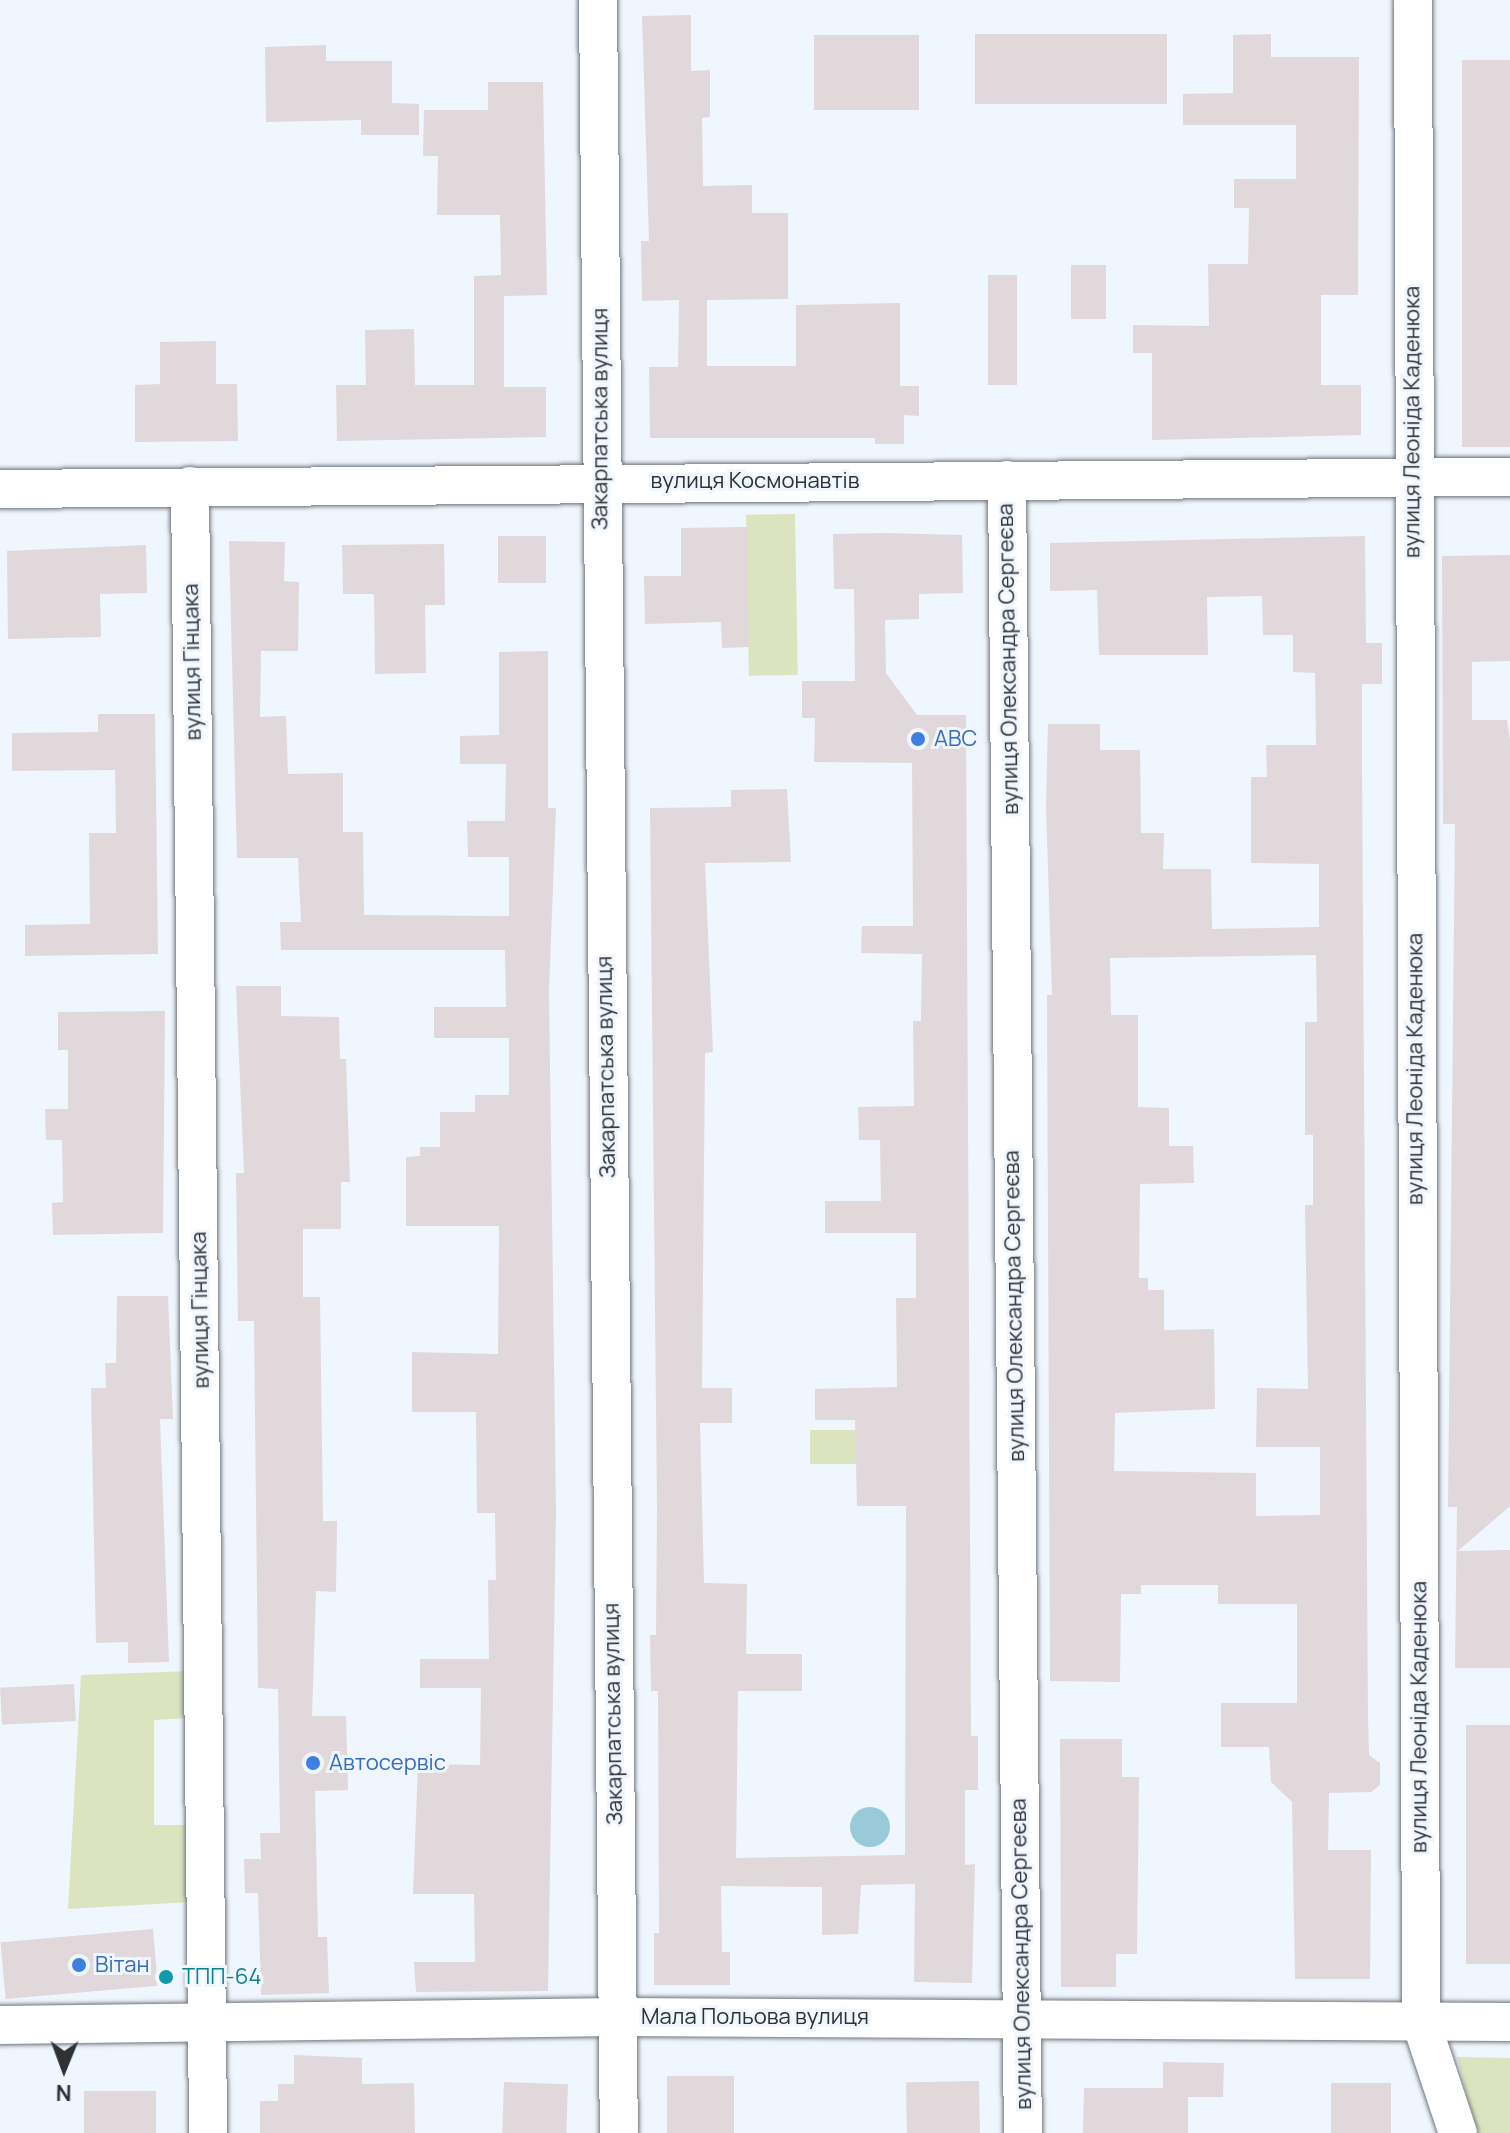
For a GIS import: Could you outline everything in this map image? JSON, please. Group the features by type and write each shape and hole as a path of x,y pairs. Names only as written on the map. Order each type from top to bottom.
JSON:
{"street":[{"name":"Закарпатська вулиця","path":"598,0 600,482 619,2133"},
{"name":"вулиця Леоніда Каденюка","path":"1413,0 1411,477 1421,2022 1458,2133"},
{"name":"вулиця Космонавтів","path":"0,489 1510,477"},
{"name":"вулиця Олександра Сергеєва","path":"1007,480 1023,2133"},
{"name":"вулиця Гінцака","path":"190,486 208,2133"},
{"name":"Мала Польова вулиця","path":"0,2025 617,2017 1510,2022"}],"green space":[{"path":"795,514 798,675 749,676 746,515"},
{"path":"810,1430 887,1430 887,1464 810,1464"},
{"path":"192,1671 191,1718 154,1720 154,1825 191,1825 191,1902 68,1909 81,1675"},
{"path":"1457,2057 1510,2058 1510,2133 1477,2133"}],"water":[{"path":"870,1807 884,1813 890,1827 884,1841 870,1847 856,1841 850,1827 856,1813"}],"building":[{"path":"691,15 691,71 710,70 710,117 702,118 703,186 752,185 752,213 788,213 788,299 707,300 707,366 796,366 796,305 900,303 900,386 919,386 919,416 904,415 904,444 875,444 875,438 650,438 649,367 678,367 679,300 642,301 641,241 649,241 642,16"},
{"path":"975,34 1167,34 1167,104 975,104"},
{"path":"1271,34 1271,57 1359,57 1358,295 1321,295 1321,385 1361,385 1361,435 1152,440 1152,353 1133,353 1133,325 1209,326 1208,264 1248,264 1249,208 1234,208 1234,179 1296,179 1296,125 1183,125 1183,94 1233,93 1233,35"},
{"path":"814,35 919,35 919,110 814,110"},
{"path":"326,45 326,61 392,61 392,103 419,104 419,135 361,135 361,120 266,122 265,47"},
{"path":"1462,60 1510,60 1510,447 1462,447"},
{"path":"488,82 543,82 547,295 504,296 504,387 546,387 546,437 337,441 336,385 366,385 365,330 414,329 415,385 474,385 474,276 501,275 500,215 437,215 438,156 423,156 424,110 488,110"},
{"path":"1071,265 1106,265 1106,319 1071,319"},
{"path":"988,275 1017,275 1017,385 988,385"},
{"path":"216,341 216,384 237,384 238,441 135,442 135,385 160,384 160,342"},
{"path":"747,527 749,647 722,648 721,622 645,624 644,576 681,576 681,528"},
{"path":"833,534 962,535 963,593 919,594 919,619 885,620 886,673 917,715 966,715 971,1736 978,1736 978,1790 965,1790 965,1865 975,1864 972,1983 914,1982 915,1884 861,1885 858,1934 822,1935 822,1887 721,1886 722,1952 730,1952 730,1985 654,1985 654,1933 659,1933 658,1691 651,1691 650,1635 656,1635 657,1508 650,808 731,807 731,790 787,789 791,862 705,863 713,1052 705,1053 702,1388 732,1388 732,1423 700,1423 704,1583 747,1584 746,1654 802,1654 802,1691 738,1691 736,1858 905,1855 906,1506 857,1506 855,1420 815,1420 815,1389 897,1387 896,1298 916,1298 916,1233 825,1233 825,1201 881,1201 880,1140 859,1140 858,1107 914,1106 913,1021 921,1021 922,954 861,953 862,926 913,926 912,763 814,762 815,718 802,718 802,681 855,681 854,589 834,589"},
{"path":"498,536 546,536 546,583 498,583"},
{"path":"1365,536 1366,643 1382,643 1382,684 1362,684 1368,1720 1369,1755 1380,1763 1380,1785 1371,1792 1329,1793 1328,1850 1371,1850 1370,1979 1295,1979 1292,1802 1271,1782 1269,1747 1221,1747 1221,1703 1297,1703 1297,1604 1218,1604 1218,1585 1141,1585 1141,1594 1121,1594 1120,1682 1050,1681 1047,995 1052,995 1046,806 1048,724 1100,724 1100,750 1140,750 1141,833 1164,833 1163,869 1211,869 1212,929 1319,927 1319,864 1251,863 1251,777 1267,777 1266,745 1316,745 1315,673 1293,672 1293,635 1263,635 1262,596 1207,597 1208,655 1099,655 1097,590 1050,591 1050,543","holes":["1316,955 1317,1022 1305,1022 1305,1135 1313,1135 1313,1205 1305,1205 1308,1389 1257,1388 1256,1447 1320,1447 1320,1515 1256,1516 1256,1473 1114,1471 1115,1413 1215,1409 1214,1329 1164,1330 1164,1290 1148,1290 1148,1278 1139,1278 1140,1184 1194,1183 1193,1146 1169,1146 1169,1108 1138,1107 1138,1015 1111,1015 1110,958"]},
{"path":"229,541 285,542 284,581 299,582 298,651 261,651 260,717 286,716 288,774 343,773 343,832 363,832 364,915 509,916 509,857 468,857 467,821 505,821 506,764 460,764 460,736 499,735 499,652 548,651 548,808 556,808 549,991 556,1512 548,1991 416,1992 414,1962 475,1962 474,1894 413,1894 418,1764 480,1765 481,1688 420,1688 420,1659 489,1659 488,1580 496,1580 495,1513 477,1513 476,1412 412,1412 412,1352 498,1354 499,1226 406,1226 406,1157 420,1156 420,1147 440,1147 440,1112 475,1112 475,1095 509,1095 509,1038 434,1038 434,1007 506,1007 505,950 281,950 280,922 301,922 298,858 237,858"},
{"path":"444,544 445,605 425,605 426,673 375,674 374,594 343,594 342,545"},
{"path":"146,545 147,593 100,594 101,637 8,639 7,551"},
{"path":"1510,555 1510,661 1472,662 1472,720 1507,720 1510,740 1510,1506 1458,1551 1510,1550 1510,1668 1455,1668 1457,1507 1448,1507 1455,824 1443,824 1442,556"},
{"path":"98,714 155,714 158,954 25,956 25,925 90,924 89,833 116,833 115,770 12,771 12,733 98,732"},
{"path":"236,986 281,986 281,1016 339,1017 340,1059 346,1059 350,1182 341,1182 341,1229 303,1229 303,1297 320,1297 323,1521 337,1521 336,1592 316,1591 312,1716 346,1716 348,1790 315,1791 318,1937 327,1937 329,1993 261,1995 258,1893 245,1893 244,1859 261,1859 260,1833 280,1833 278,1689 258,1688 254,1321 238,1321 236,1173 244,1173"},
{"path":"165,1011 163,1233 53,1235 52,1203 63,1202 62,1140 46,1140 45,1109 68,1109 68,1050 58,1050 58,1012"},
{"path":"117,1296 168,1296 173,1419 160,1419 169,1662 128,1663 128,1642 96,1643 91,1388 106,1388 105,1363 116,1363"},
{"path":"74,1684 76,1721 2,1725 0,1688"},
{"path":"1466,1725 1510,1725 1510,1964 1466,1964"},
{"path":"1060,1739 1122,1739 1122,1777 1139,1777 1137,1954 1116,1954 1116,1987 1061,1987"},
{"path":"153,1929 158,1986 6,1999 1,1942"},
{"path":"294,2055 362,2058 362,2084 414,2083 415,2133 260,2133 260,2101 278,2101 278,2084 294,2084"},
{"path":"1163,2062 1224,2063 1223,2097 1188,2097 1188,2133 1083,2133 1084,2088 1163,2088"},
{"path":"667,2076 734,2076 734,2133 667,2133"},
{"path":"979,2081 980,2133 907,2133 906,2082"},
{"path":"504,2082 568,2084 566,2133 502,2133"},
{"path":"1331,2083 1391,2083 1391,2133 1331,2133"},
{"path":"84,2091 156,2091 156,2133 84,2133"}],"place":[{"name":"ABC","path":"918,739"},
{"name":"Автосервіс","path":"313,1763"},
{"name":"Вітан","path":"79,1965"},
{"name":"ТПП-64","path":"166,1977"}]}
